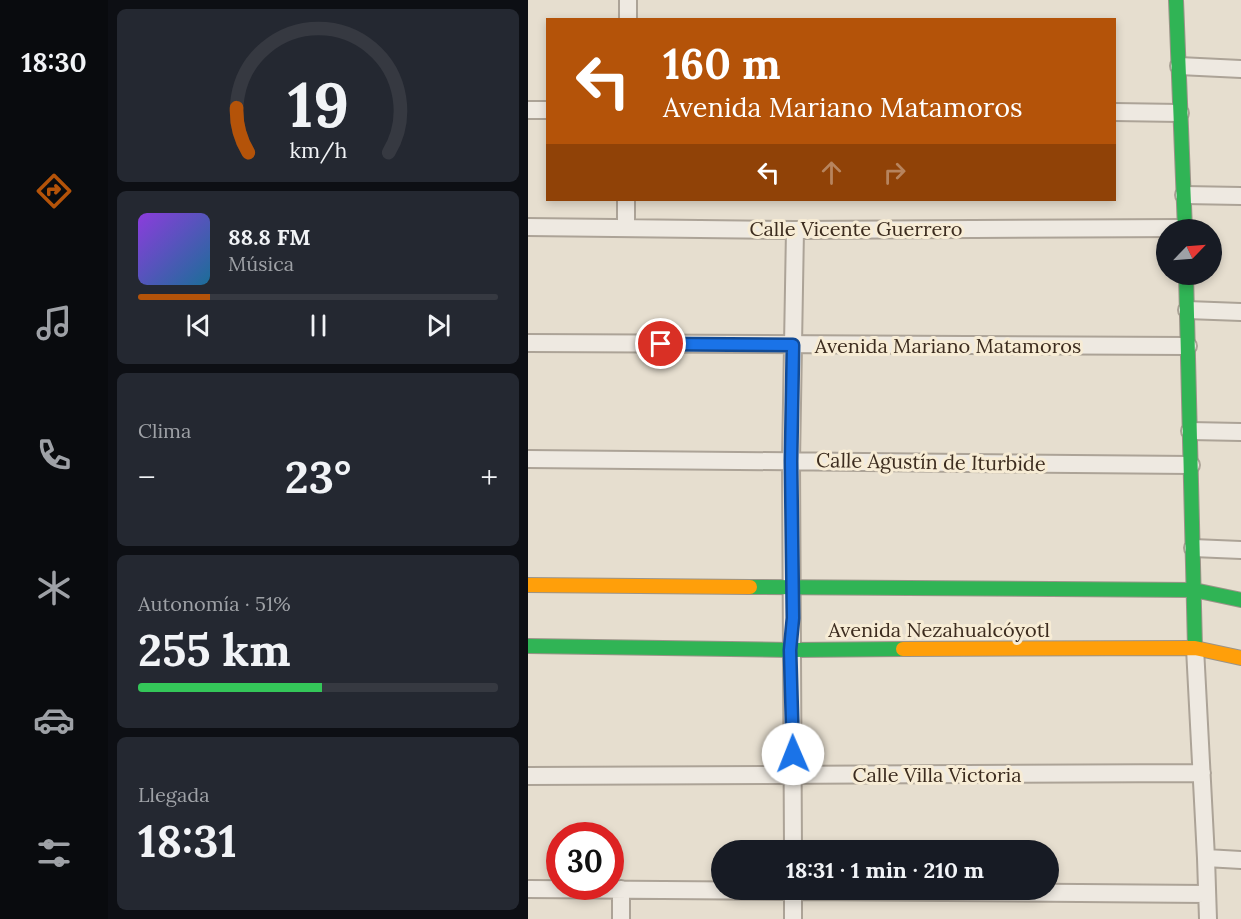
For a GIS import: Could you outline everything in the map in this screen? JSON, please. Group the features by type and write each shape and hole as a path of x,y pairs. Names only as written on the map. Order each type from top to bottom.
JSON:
{"main road":[{"path":"1176,0 1185,219"},
{"path":"1186,285 1195,648"},
{"path":"528,585 1194,590 1241,600"},
{"name":"Avenida Nezahualcóyotl","path":"528,646 790,650 1195,648 1241,658"}],"street":[{"path":"628,0 628,18"},
{"path":"1179,66 1241,69"},
{"path":"528,110 546,110"},
{"path":"1116,112 1180,113"},
{"path":"1184,195 1241,196"},
{"path":"626,201 626,228"},
{"name":"Calle Vicente Guerrero","path":"528,227 795,230 1156,229"},
{"path":"793,840 790,650 792,638 791,461 795,230"},
{"path":"1187,310 1241,312"},
{"name":"Avenida Mariano Matamoros","path":"528,343 1188,346"},
{"path":"1190,430 1241,432"},
{"name":"Calle Agustín de Iturbide","path":"528,459 1191,465"},
{"path":"1193,548 1241,550"},
{"path":"1195,648 1208,919"},
{"name":"Calle Villa Victoria","path":"528,776 1202,773"},
{"path":"1206,858 1241,860"},
{"path":"528,889 546,889"},
{"path":"624,889 711,890"},
{"path":"1059,893 1207,894"},
{"path":"621,900 621,919"},
{"path":"792,919 793,900"}],"traffic: fast":[{"path":"1176,0 1185,219"},
{"path":"1186,285 1195,648"},
{"path":"750,587 1194,590 1241,600"},
{"path":"528,646 791,650 903,649"}],"traffic: slow":[{"path":"528,585 750,587"},
{"path":"903,649 1195,648 1241,658"}],"route":[{"path":"661,344 793,345 791,461 793,618 790,650 793,754"}]}
